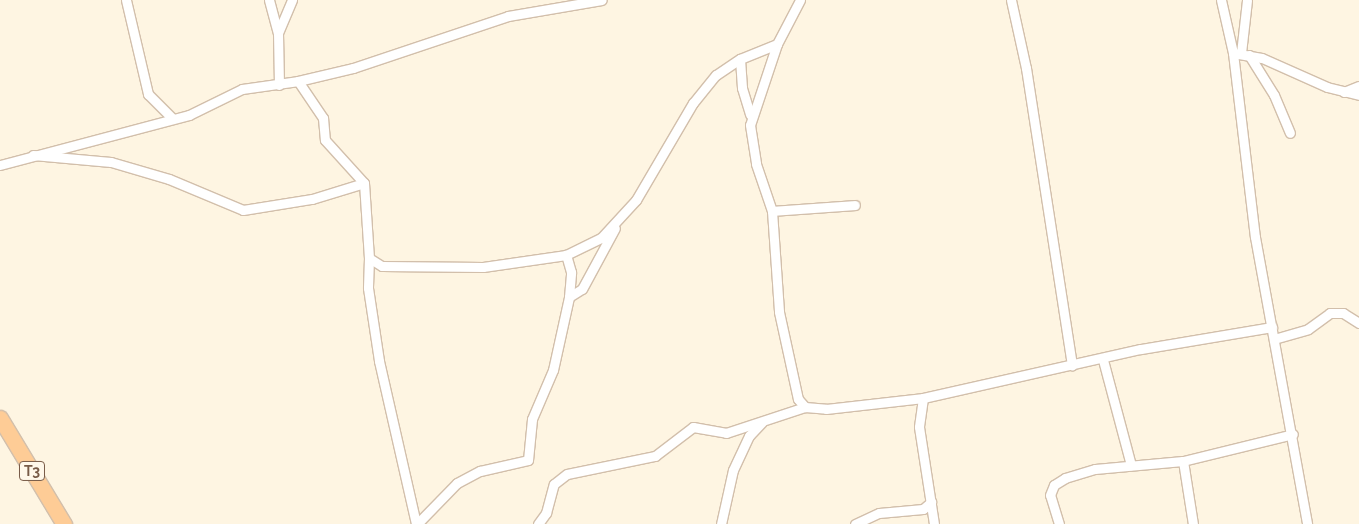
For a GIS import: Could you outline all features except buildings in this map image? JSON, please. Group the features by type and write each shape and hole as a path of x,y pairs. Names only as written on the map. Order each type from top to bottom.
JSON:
{"highway":[{"name":"T3","path":"0,418 64,524"}],"street":[{"path":"126,0 148,94 173,119"},
{"path":"269,0 278,33 279,85"},
{"path":"278,33 292,0"},
{"path":"0,165 173,119 233,92 298,82 352,68 508,16 565,3 602,0"},
{"path":"750,115 777,44 800,0"},
{"path":"1011,0 1026,68 1072,365"},
{"path":"1221,0 1242,54 1274,95 1290,133"},
{"path":"1248,0 1242,54 1255,237 1293,434 1307,524"},
{"path":"569,297 582,289 616,225 636,200 693,103 716,75 740,59 777,44"},
{"path":"1242,54 1344,92 1359,95"},
{"path":"740,59 742,88 750,115 756,164 772,211 779,312 798,399 805,407"},
{"path":"298,82 324,118 325,140 364,183 369,258 368,288 379,361 416,524"},
{"path":"1344,92 1359,86"},
{"path":"32,155 111,162 169,179 244,210 312,200 364,183"},
{"path":"772,211 855,205"},
{"path":"369,258 382,266 446,270 515,264 566,255 588,246 616,225"},
{"path":"416,524 457,483 480,471 528,460 532,419 553,370 569,297 571,272 566,255"},
{"path":"1274,339 1308,329 1330,313 1343,313 1359,323"},
{"path":"538,524 546,513 554,484 567,474 655,456 693,427 726,433 805,407 826,409 923,398 1072,365 1103,360 1140,349 1272,327"},
{"path":"1103,360 1131,465"},
{"path":"923,398 920,428 934,524"},
{"path":"721,524 733,470 749,436 762,422"},
{"path":"1059,524 1050,503 1054,485 1086,471 1183,460 1293,434"},
{"path":"1183,460 1193,524"},
{"path":"854,524 879,514 923,509 931,502"}]}
